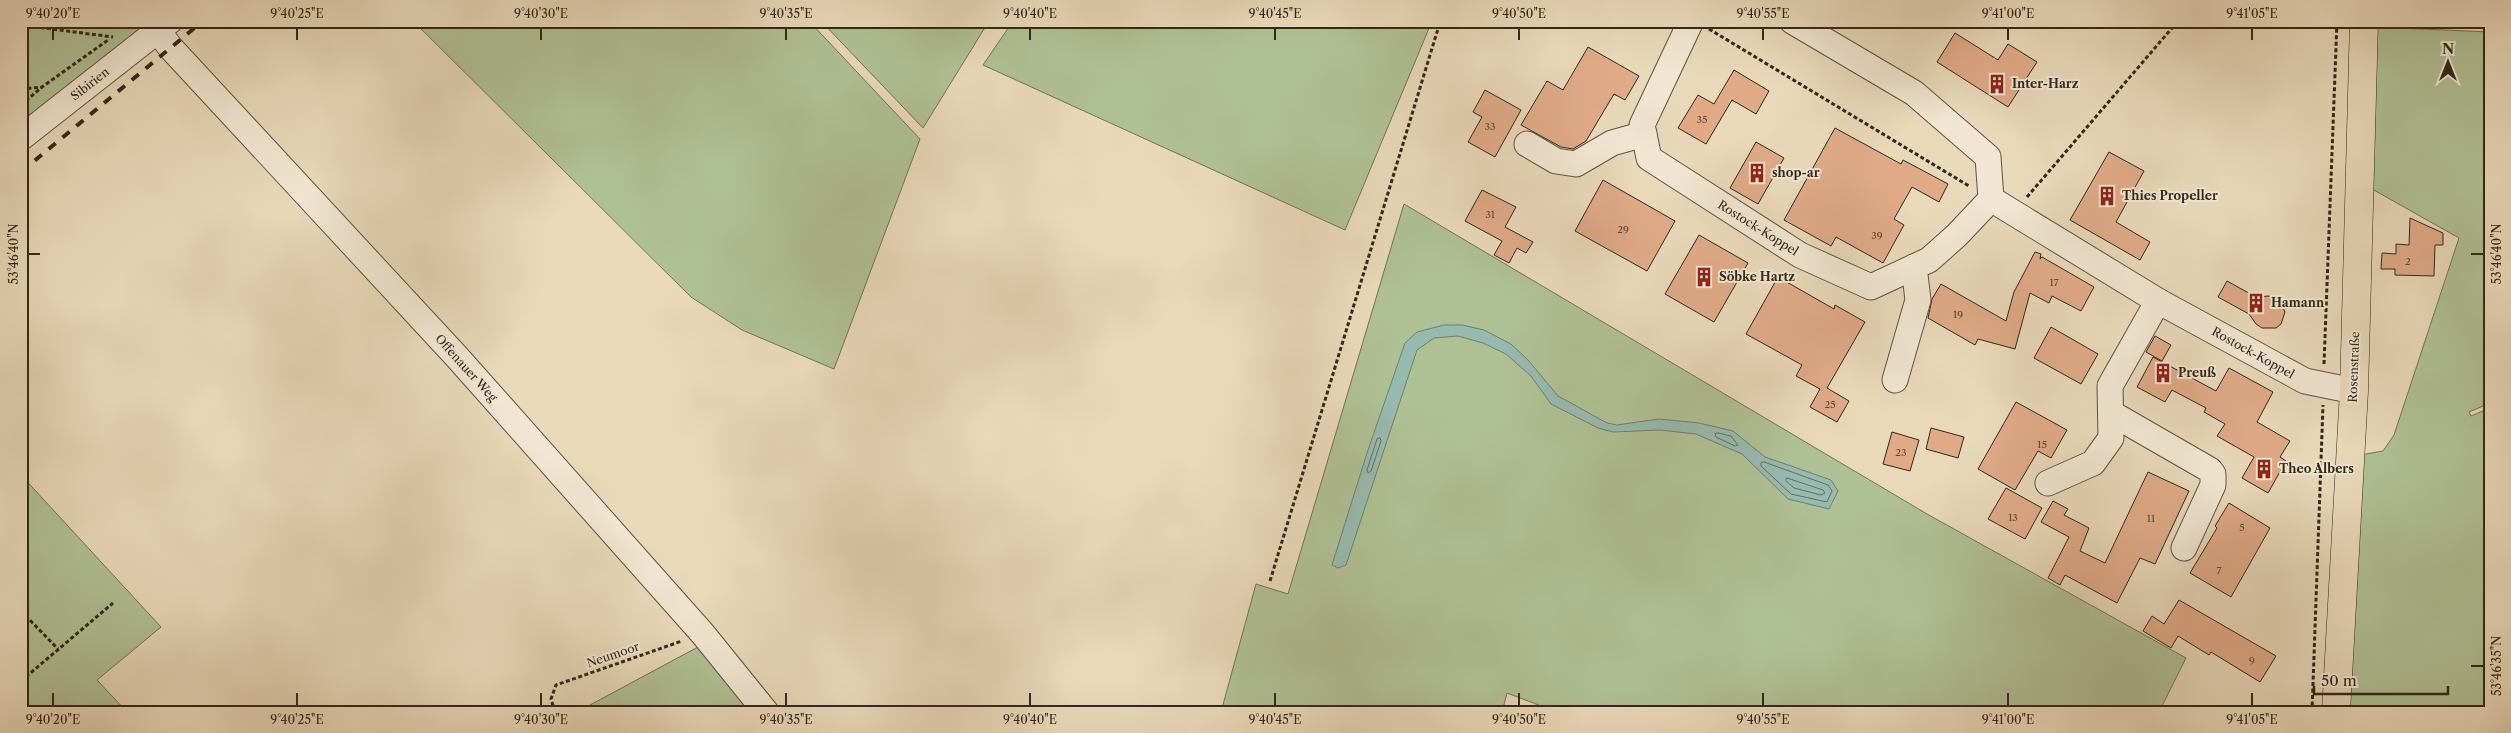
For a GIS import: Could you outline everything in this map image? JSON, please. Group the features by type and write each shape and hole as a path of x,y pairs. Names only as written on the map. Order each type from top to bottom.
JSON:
{"main road":[{"name":"Rosenstraße","path":"2336,712 2354,391 2364,21"}],"street":[{"path":"1792,21 1914,93 1988,157 1991,199"},
{"name":"Rostock-Koppel","path":"1698,24 1642,125 1649,158 1800,255 1871,287 1929,260 1957,235 1991,199 2158,301 2305,382 2354,391"},
{"name":"Sibirien","path":"21,138 164,26"},
{"name":"Offenauer Weg","path":"164,26 177,54 457,357 703,634 766,712"},
{"path":"1527,144 1556,161 1576,164 1612,143 1644,134"},
{"path":"1895,380 1918,300 1914,267"},
{"path":"2048,483 2093,463 2111,438 2110,386 2158,301"},
{"path":"2110,413 2210,470 2213,474 2214,485 2184,548"}],"path":[{"path":"1270,580 1442,21"},
{"path":"2013,213 2178,21"},
{"path":"2312,712 2337,21"},
{"path":"1698,24 1991,199"},
{"path":"21,25 113,37"},
{"path":"21,105 42,87 120,32"},
{"path":"21,89 42,87"},
{"path":"21,681 113,602"},
{"path":"21,610 58,650"},
{"name":"Neumoor","path":"555,712 551,699 556,684 703,634"}],"green space":[{"path":"21,21 155,21 21,127"},
{"path":"413,21 809,21 920,139 834,369 742,330 691,297"},
{"path":"821,21 989,21 923,128"},
{"path":"1013,21 1432,21 1345,230 983,65"},
{"path":"2376,27 2490,32 2490,403 2469,412 2471,416 2490,408 2490,712 2346,712 2360,455 2383,451 2394,435 2459,238 2372,189"},
{"path":"1404,204 1927,514 2186,658 2159,712 1557,712 1507,693 1502,712 1221,712 1256,584 1288,594"},
{"path":"21,475 161,627 97,680 127,712 21,712"},
{"path":"698,647 767,712 577,712"}],"water":[{"path":"1444,325 1462,325 1484,330 1511,344 1528,360 1558,396 1607,423 1617,425 1659,419 1699,423 1733,431 1765,457 1831,480 1838,491 1829,509 1788,499 1742,454 1696,434 1660,430 1613,432 1598,428 1551,404 1531,376 1506,354 1483,343 1458,336 1434,338 1417,350 1346,565 1338,568 1332,565 1367,453 1405,343 1417,332"}],"building":[{"name":"Inter-Harz","path":"1955,33 1998,60 2008,44 2037,62 2008,107 1937,62"},
{"path":"1588,47 1639,76 1625,100 1614,94 1586,141 1573,149 1561,147 1521,125 1547,81 1563,90"},
{"path":"1734,70 1769,91 1756,114 1732,100 1706,144 1678,128 1698,95 1714,104"},
{"path":"1485,90 1521,110 1495,157 1468,142 1482,117 1473,112"},
{"path":"1835,128 1901,164 1903,160 1948,184 1939,202 1912,187 1894,219 1904,225 1883,263 1836,237 1831,246 1784,220"},
{"name":"shop-ar","path":"1756,142 1784,158 1758,204 1730,188"},
{"name":"Thies Propeller","path":"2109,152 2144,171 2116,222 2150,242 2140,260 2070,220"},
{"path":"1603,180 1675,221 1647,271 1575,231"},
{"path":"1482,190 1516,207 1505,227 1533,242 1526,253 1517,248 1509,263 1494,255 1502,241 1465,221"},
{"path":"2410,218 2443,233 2443,245 2435,245 2434,276 2395,275 2395,269 2381,269 2382,253 2396,254 2396,244 2409,245"},
{"name":"Söbke Hartz","path":"1699,235 1748,263 1714,322 1665,294"},
{"path":"2035,252 2041,254 2040,259 2042,257 2094,287 2081,311 2052,296 2049,303 2030,293 2015,349 1978,339 1975,345 1928,318 1932,299 1941,284 2006,321 2014,292"},
{"path":"1778,277 1834,309 1835,305 1865,322 1827,388 1849,401 1837,422 1810,407 1820,389 1796,376 1802,365 1746,334"},
{"name":"Hamann","path":"2227,281 2256,297 2269,296 2280,301 2285,312 2281,324 2276,328 2262,328 2256,324 2249,314 2218,297"},
{"path":"2051,327 2098,354 2081,384 2034,358"},
{"path":"2155,336 2171,345 2162,361 2146,352"},
{"path":"2153,357 2216,391 2229,368 2273,392 2257,422 2290,441 2280,457 2286,461 2268,493 2242,478 2254,457 2217,436 2225,424 2204,412 2206,408 2172,390 2165,402 2137,387"},
{"path":"2016,402 2067,430 2051,458 2038,451 2015,490 1978,469"},
{"path":"1931,428 1964,437 1958,458 1926,449"},
{"path":"1892,432 1919,440 1910,471 1883,464"},
{"path":"2148,472 2189,491 2155,564 2140,558 2117,603 2065,575 2060,585 2048,578 2069,537 2041,522 2053,501 2068,509 2064,515 2089,528 2080,551 2105,563"},
{"path":"2006,488 2042,508 2025,539 1988,519"},
{"path":"2229,503 2270,528 2231,597 2190,573 2217,528 2215,526"},
{"path":"2179,600 2276,656 2260,682 2211,652 2209,655 2178,636 2171,648 2143,631 2152,616 2164,624"}],"railway":[{"path":"21,172 203,21"}],"place":[{"name":"Inter-Harz","path":"1997,84"},
{"name":"shop-ar","path":"1757,173"},
{"name":"Thies Propeller","path":"2107,196"},
{"name":"Söbke Hartz","path":"1704,277"},
{"name":"Hamann","path":"2256,303"},
{"name":"Preuß","path":"2163,373"},
{"name":"Theo Albers","path":"2264,469"}]}
